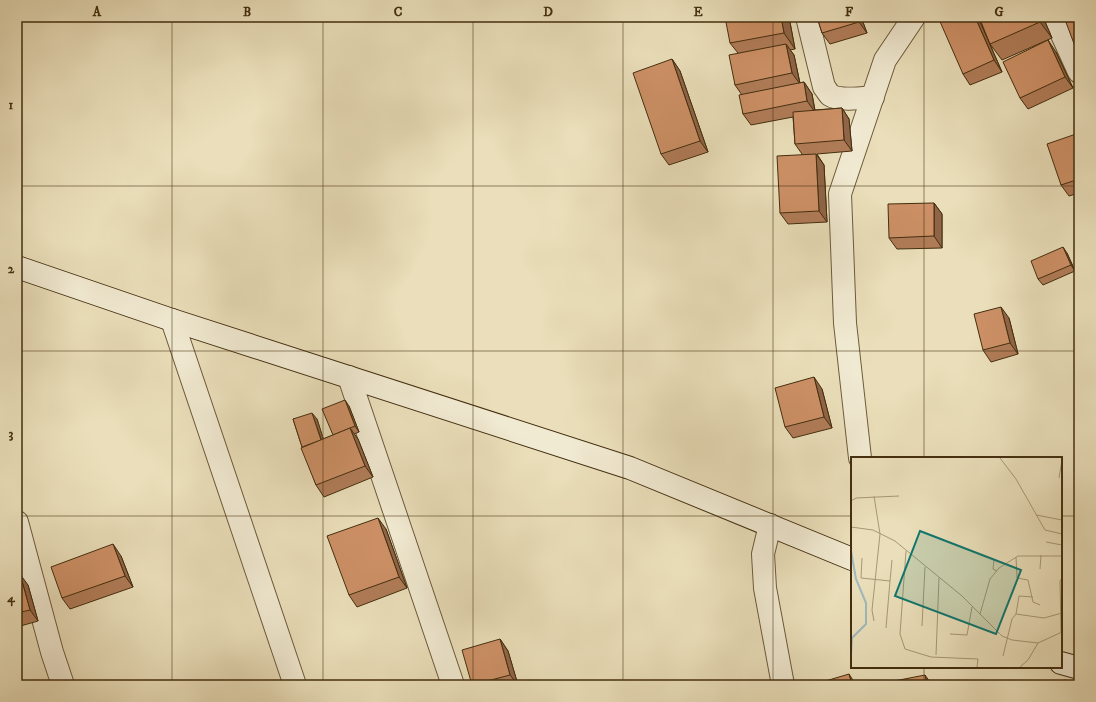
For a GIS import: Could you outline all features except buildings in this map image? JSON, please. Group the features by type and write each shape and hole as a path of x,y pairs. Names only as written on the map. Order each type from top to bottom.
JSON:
{"street":[{"path":"807,17 824,87 830,95 852,99 873,97"},
{"path":"860,457 845,323 840,194 885,60 914,17"},
{"path":"1054,17 1079,72"},
{"path":"17,267 172,320 630,468 851,558"},
{"path":"172,320 295,685"},
{"path":"349,377 453,685"},
{"path":"17,522 52,652 63,685"},
{"path":"770,525 763,554 765,588 783,685"},
{"path":"1062,663 1079,668"}]}
